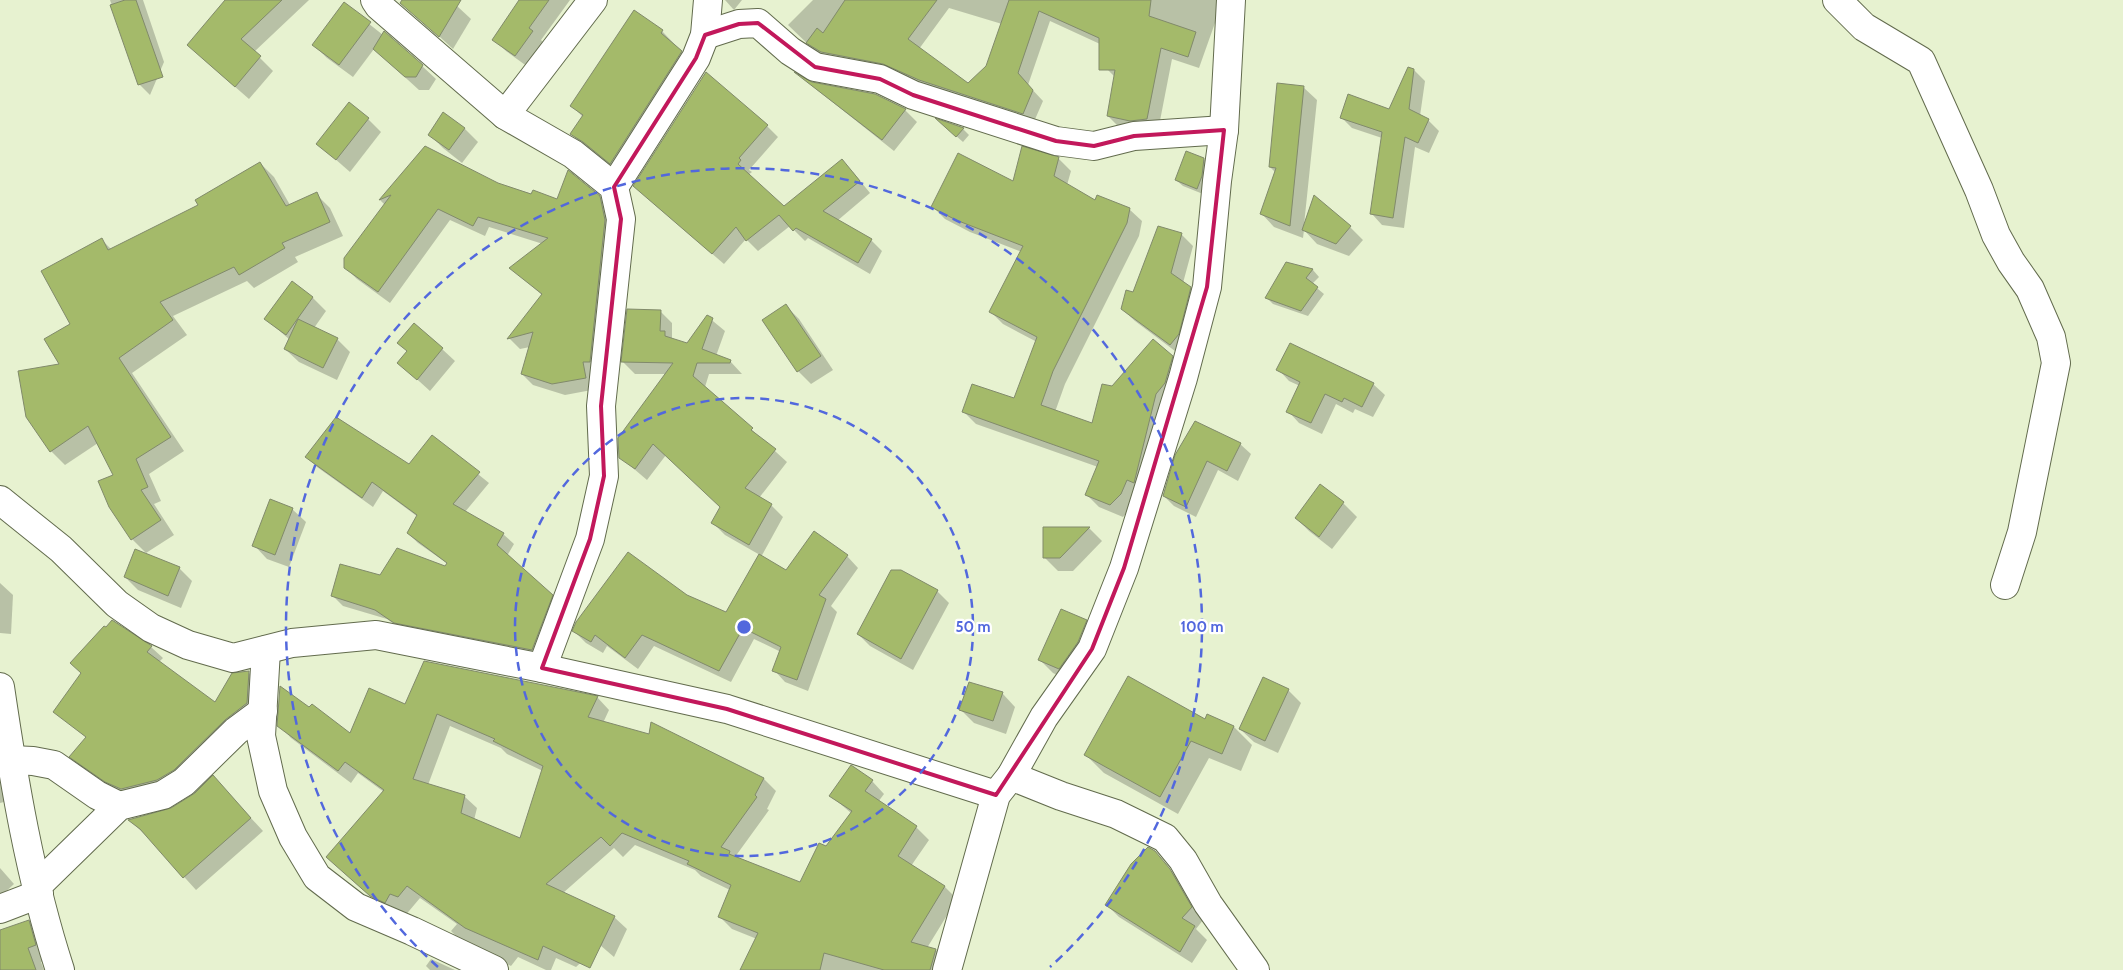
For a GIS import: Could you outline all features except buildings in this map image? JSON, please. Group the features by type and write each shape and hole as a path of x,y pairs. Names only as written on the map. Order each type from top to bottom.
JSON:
{"street":[{"path":"375,0 379,6 505,115 573,154 614,187 622,219 601,406 604,476 590,539 542,668"},
{"path":"505,115 593,0"},
{"path":"614,187 696,58 705,35 708,0"},
{"path":"946,969 1004,785 1044,718 1092,649 1124,568 1183,378 1206,287 1224,130 1231,0"},
{"path":"1837,0 1864,26 1921,61 1979,190 1996,234 2011,262 2030,289 2051,337 2056,363 2022,532 2005,585"},
{"path":"705,35 739,24 758,23 790,51 815,67 880,79 913,94 1056,141 1094,146 1134,136 1224,130"},
{"path":"0,500 61,549 117,604 151,628 188,645 233,658 292,643 376,634 542,668 726,709 1004,785 1061,796 1116,814 1164,838 1182,860 1208,904 1236,946 1255,970"},
{"path":"266,650 261,736 273,791 293,837 317,877 356,907 412,930 494,970"},
{"path":"0,687 11,760 45,925 60,970"},
{"path":"0,909 38,890 119,806 163,795 184,782 236,731 263,711"},
{"path":"11,760 33,760 54,765 97,795 119,806"}],"highlighted area":[{"path":"758,23 815,67 880,79 913,95 1056,141 1094,146 1134,136 1224,130 1207,287 1124,568 1092,649 996,795 727,709 542,668 590,539 604,476 601,406 621,219 614,187 696,58 705,35 739,24"}]}
